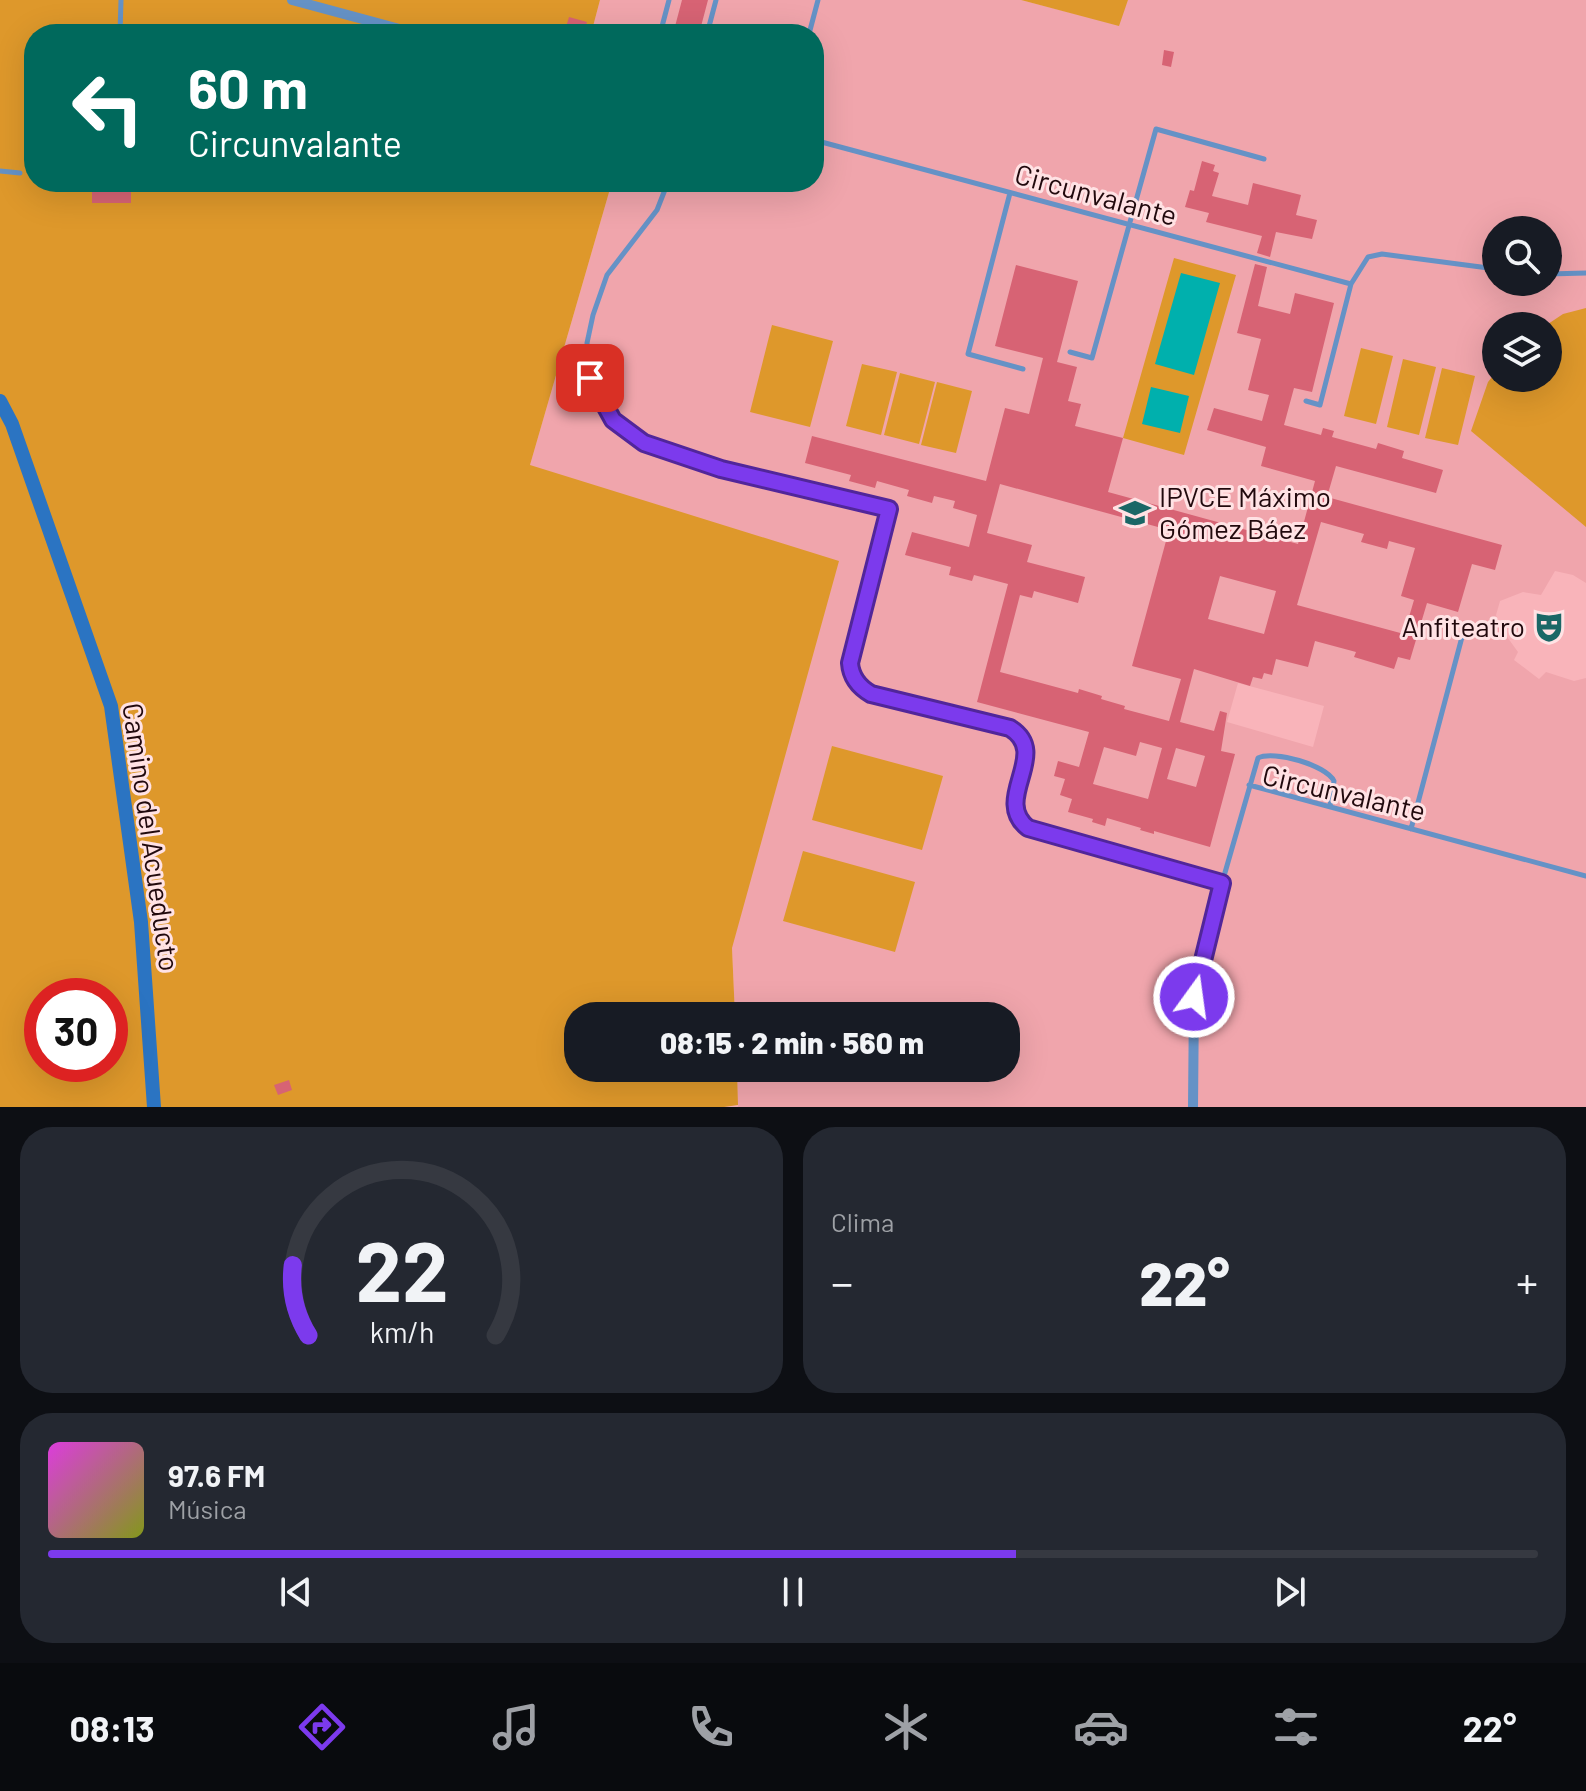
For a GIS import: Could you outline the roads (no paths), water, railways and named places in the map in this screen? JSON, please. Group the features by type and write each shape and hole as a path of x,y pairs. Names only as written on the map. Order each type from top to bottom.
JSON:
{"street":[{"path":"292,0 381,24"},
{"name":"Camino del Acueducto","path":"0,401 12,424 111,706 141,922 154,1107"},
{"path":"1193,1107 1194,997 1222,883"}],"lane":[{"path":"120,24 121,0"},
{"path":"663,24 669,0"},
{"path":"710,24 716,0"},
{"path":"812,24 818,0"},
{"path":"1070,352 1092,358 1156,129 1264,159"},
{"name":"Circunvalante","path":"824,143 1351,284"},
{"path":"0,171 20,173"},
{"path":"664,192 657,210 607,275 593,315 587,343 590,378 613,420 644,443 721,469 889,509 850,663 850,672 862,689 871,694 1010,728 1020,734 1026,745 1015,811 1028,828 1222,883"},
{"path":"1010,193 968,354 1023,369"},
{"path":"1306,401 1320,405 1351,284 1368,257 1382,254 1482,267"},
{"path":"1562,274 1586,273"},
{"path":"1411,829 1462,637"},
{"path":"1249,785 1258,758 1273,754 1326,769 1334,781 1330,806"},
{"name":"Circunvalante","path":"1222,883 1249,785 1586,876"}],"water":[{"path":"1181,273 1220,283 1194,375 1155,364"},
{"path":"1151,387 1189,396 1180,433 1142,424"}],"place":[{"name":"IPVCE Máximo Gómez Báez","path":"1135,513"},
{"name":"Anfiteatro","path":"1549,627"}]}
